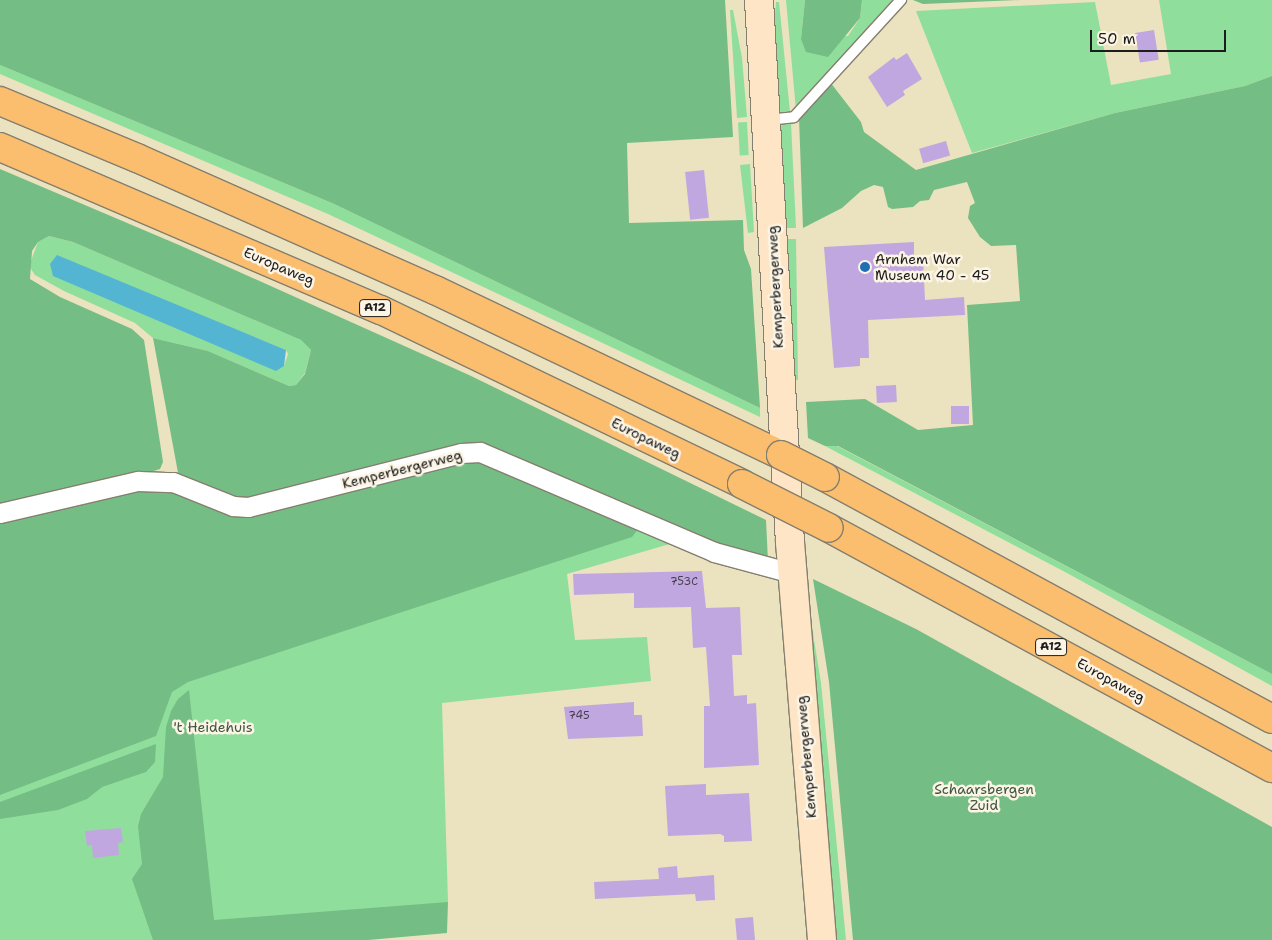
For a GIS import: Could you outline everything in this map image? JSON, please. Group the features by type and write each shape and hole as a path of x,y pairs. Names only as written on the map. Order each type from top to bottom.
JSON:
{"highway":[{"path":"0,101 137,158 435,290 739,434 826,477 1200,679 1272,720"},
{"name":"Europaweg","path":"0,147 381,310 742,484 829,528 1272,768"},
{"path":"1200,679 1272,710"}],"main road":[{"name":"Kemperbergerweg","path":"759,0 792,573 822,940"}],"street":[{"name":"Kemperbergerweg","path":"0,513 138,481 174,482 233,506 248,508 461,453 480,452 714,552 792,573"}],"lane":[{"path":"766,120 794,117 901,0"}],"green space":[{"path":"0,0 725,0 733,137 627,143 629,223 743,220 744,250 751,269 760,408 332,203 0,65"},
{"path":"786,0 805,0 801,38 848,36 860,18 862,0 895,0 796,110"},
{"path":"805,0 862,0 860,18 828,57 806,52 801,39"},
{"path":"913,0 1020,0 923,4"},
{"path":"1159,0 1272,0 1272,76 1245,86 1115,113 972,153 916,11 1095,2 1111,85 1171,74"},
{"path":"776,2 779,2 790,112 781,112 773,105 771,67"},
{"path":"730,10 733,10 742,58 747,117 737,118"},
{"path":"0,65 332,203 760,408 760,417 328,214 0,74"},
{"path":"1272,76 1272,674 838,446 825,446 808,438 806,402 865,399 918,430 973,425 967,305 1020,301 1016,245 991,246 980,237 968,218 970,206 975,203 967,182 934,190 929,200 920,201 913,207 892,209 888,207 883,187 874,185 861,191 842,208 803,228 799,118 830,82 861,122 864,132 916,170 1115,113 1245,86"},
{"path":"738,122 747,122 749,155 740,155"},
{"path":"791,123 796,228 787,228 780,223 775,132 783,124"},
{"path":"750,164 754,232 748,233 740,165"},
{"path":"0,169 179,245 469,375 766,520 768,561 743,555 496,452 248,503 179,478 153,338 208,351 289,386 296,385 305,374 311,350 301,340 73,242 49,236 38,242 32,251 30,279 60,297 132,329 144,340 163,462 160,469 138,476 0,508"},
{"path":"49,236 73,242 301,340 311,350 305,373 296,385 289,386 208,351 153,338 135,323 64,291 35,275 29,266 38,242","holes":["202,316 286,350 288,354 284,366"]},
{"path":"787,239 796,239 798,380 790,378 781,244"},
{"path":"825,446 837,446 1272,674 1272,686 1067,573"},
{"path":"481,457 641,525 632,537 188,682 172,692 156,736 0,795 0,517 140,486 173,487 233,512"},
{"name":"'t Heidehuis","path":"476,460 673,543 567,574 575,640 647,637 651,681 442,703 448,902 359,940 0,940 0,520"},
{"path":"804,577 821,683 846,940 832,940"},
{"name":"Schaarsbergen Zuid","path":"813,579 916,629 1272,827 1272,940 853,940 829,682"},
{"path":"189,690 214,920 448,902 447,933 368,940 153,940 132,879 142,864 138,826 141,814 163,777 166,727 171,711 178,699"},
{"path":"156,744 155,762 146,772 102,787 87,799 58,810 0,819 0,802"}],"water":[{"path":"57,255 286,350 284,366 276,371 53,276 50,264"}],"building":[{"path":"1154,30 1159,60 1140,63 1135,33"},
{"path":"907,53 922,79 903,91 905,95 887,107 868,77 894,57 896,60"},
{"path":"946,141 950,155 923,163 919,149"},
{"path":"704,170 709,218 690,220 685,172"},
{"path":"914,242 914,260 923,259 925,300 964,297 965,315 868,320 869,358 860,358 860,366 834,368 824,247"},
{"path":"896,385 897,402 877,403 876,386"},
{"path":"951,406 969,406 969,424 951,424"},
{"path":"702,571 706,608 740,607 742,655 732,655 734,696 747,695 747,704 756,703 759,765 704,768 704,706 710,706 706,647 693,648 691,607 634,608 634,593 574,595 573,574"},
{"path":"634,702 634,715 642,715 643,736 568,739 564,707"},
{"path":"706,784 706,795 749,793 752,841 724,842 724,836 720,834 668,836 665,786"},
{"path":"121,828 123,842 118,843 119,855 93,858 92,845 87,846 85,831"},
{"path":"677,866 678,878 714,875 715,900 696,901 695,894 595,899 594,882 659,879 658,868"},
{"path":"753,917 755,940 737,940 735,919"}],"place":[{"name":"Arnhem War Museum 40 - 45","path":"865,267"}]}
